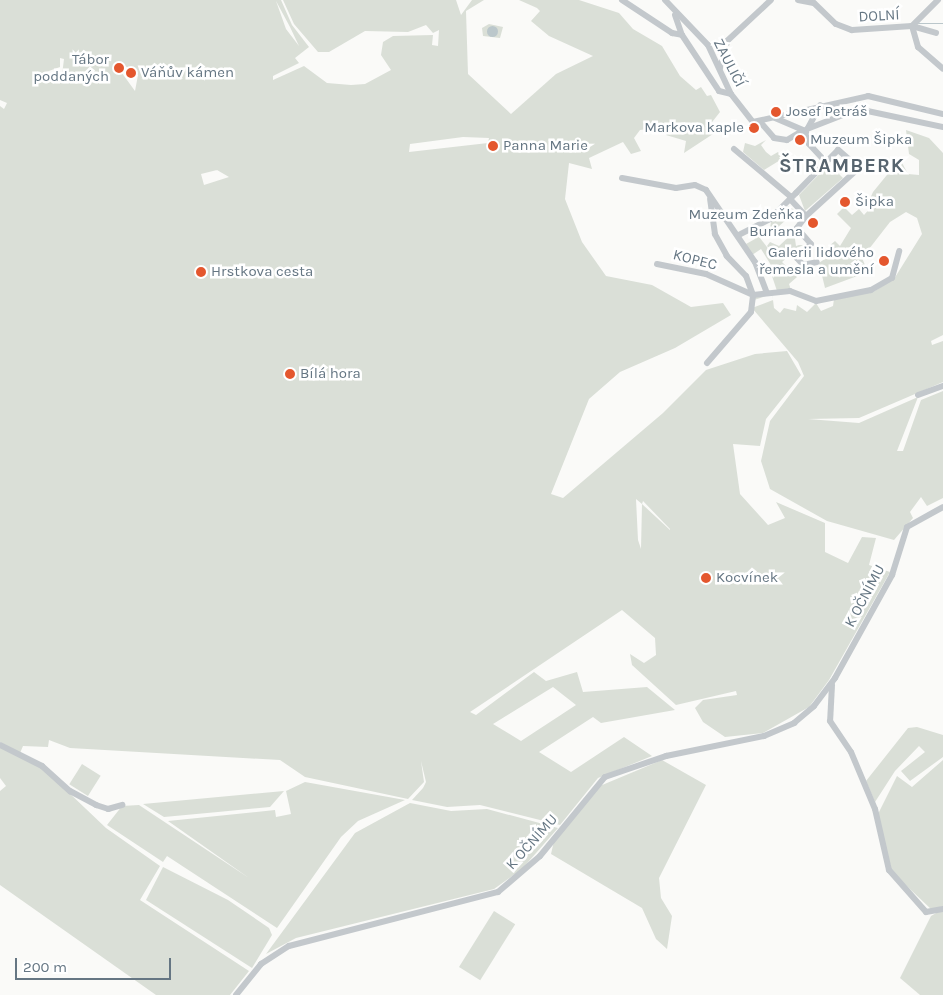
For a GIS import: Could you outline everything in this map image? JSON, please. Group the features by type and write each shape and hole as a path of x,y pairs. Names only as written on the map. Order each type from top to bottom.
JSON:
{"street":[{"path":"622,0 672,33 682,35"},
{"name":"ZAULIČÍ","path":"665,0 675,13 702,38 720,68 731,94 747,118 762,124 774,138 787,140 858,109 943,128"},
{"path":"720,68 727,41 771,0"},
{"name":"DOLNÍ","path":"798,0 816,1 836,24 852,30 912,26 936,33"},
{"name":"DOLNÍ","path":"912,26 938,0"},
{"path":"675,13 682,35 720,92 731,94"},
{"name":"DOLNÍ","path":"912,26 918,48 943,69"},
{"path":"762,124 775,118 820,105 874,97 943,114"},
{"path":"820,105 805,131 809,144 826,162"},
{"path":"775,118 805,131"},
{"path":"734,149 790,199 806,216"},
{"path":"738,235 770,219 838,150 859,168 806,216 797,228 811,244 797,258 802,265 817,262"},
{"name":"KOPEC","path":"622,178 676,188 695,185 706,190 710,199 738,235 763,277 766,293"},
{"name":"KOPEC","path":"710,199 715,234 727,256 746,276 753,295"},
{"path":"707,364 751,312 753,295 800,292 816,301 871,290 892,278 898,251"},
{"name":"KOPEC","path":"657,264 706,274 753,295"},
{"path":"918,395 943,386"},
{"name":"K OČNÍMU","path":"236,995 261,964 289,946 498,892 540,856 605,777 666,756 774,733 807,714 832,684 892,575 907,527 943,507"},
{"name":"K OČNÍMU","path":"832,684 830,721 851,752 875,809 889,870 926,912 943,908"},
{"path":"0,745 42,766 70,791 96,806 108,809 122,805"}],"shaded area":[{"path":"0,0 281,0 292,25 309,47 295,58 299,63 273,76 273,80 304,66 327,83 351,85 365,84 391,70 381,55 383,42 393,36 433,35 432,45 438,46 439,30 433,33 426,25 408,32 365,31 329,52 318,52 294,24 283,0 456,0 461,15 472,0 484,0 466,11 468,74 511,114 556,74 593,56 549,36 531,21 540,11 519,0 579,0 619,13 633,29 662,46 680,76 696,90 701,87 707,96 711,95 720,112 709,126 713,134 684,153 686,141 666,135 664,127 640,130 634,138 641,151 631,154 623,142 589,158 592,169 569,163 565,199 582,242 606,276 652,285 691,307 723,303 731,315 675,348 620,372 589,399 551,494 563,498 663,413 706,370 755,354 787,351 801,375 766,419 760,446 733,444 740,494 768,525 785,518 776,502 825,523 825,552 848,563 862,537 876,538 869,565 890,572 829,680 809,707 763,733 725,737 703,722 695,708 703,700 737,695 736,691 676,705 632,665 630,654 644,663 656,655 655,638 622,610 470,712 476,715 534,672 546,681 577,672 583,692 647,687 675,710 601,723 593,717 539,752 571,772 624,737 652,756 598,778 560,825 480,805 447,807 412,800 426,782 421,761 424,782 408,799 305,777 280,760 70,748 49,740 48,747 23,746 20,753 0,742 0,106 4,109 7,103 0,100","holes":["276,1 290,27 299,46 286,29","60,58 64,59 62,75 53,84 46,72 60,67","124,65 138,75 135,91 119,69","463,137 489,138 488,143 409,152 410,144","217,170 229,177 204,185 201,174","636,499 642,504 641,549 638,540","643,501 670,529 670,530 642,504","553,687 576,705 521,741 493,724"]},
{"path":"489,24 503,27 500,38 483,36 482,28"},
{"path":"492,25 498,31 492,37 486,31"},
{"path":"906,130 929,138 943,153 943,335 931,341 932,345 943,341 943,382 859,418 808,419 859,423 918,397 897,451 903,451 921,400 943,391 943,498 927,506 921,497 910,512 913,518 894,540 827,521 770,489 761,461 770,421 804,376 798,362 752,308 773,300 774,308 780,313 784,308 796,311 797,305 807,312 816,303 821,311 833,306 834,299 873,292 894,279 922,234 917,218 906,212 890,222 862,258 868,272 825,288 819,263 833,253 828,247 835,241 840,246 851,228 837,214 844,207 852,215 859,209 864,215 873,205 869,201 873,192 900,159 908,174 919,175 919,160 909,154"},
{"path":"766,140 761,145 766,152 771,156 778,152 782,159 764,170 743,152 745,143 755,146"},
{"path":"829,164 843,178 805,211 799,195"},
{"path":"788,206 796,211 769,235 771,222"},
{"path":"754,230 770,251 781,261 767,246 770,242 779,246 794,232 796,246 803,245 793,250 796,258 789,256 782,262 797,277 789,284 791,290 777,291 771,273 763,274 771,265 761,249 752,255 746,244 755,239"},
{"path":"772,292 773,300 772,294 751,301 753,295"},
{"path":"917,727 943,735 943,757 910,781 901,771 925,752 919,746 895,771 875,802 866,781 908,728"},
{"path":"0,746 44,769 106,828 160,866 140,900 249,971 230,995 156,995 0,885 0,791 6,786 0,778"},
{"path":"662,760 706,785 659,878 661,898 672,916 667,949 656,939 642,908 551,854 554,841 595,788"},
{"path":"943,760 943,906 932,910 892,872 878,814 897,776 912,787"},
{"path":"82,764 101,776 88,796 69,784"},
{"path":"305,782 405,800 358,821 341,837 277,928 167,856 163,862 107,825 122,806 139,805 249,878 168,821 275,810 276,817 291,814 286,791"},
{"path":"284,791 270,807 164,817 143,804"},
{"path":"410,803 451,811 487,809 558,828 522,869 494,889 296,938 266,954 355,833"},
{"path":"163,867 228,900 269,928 272,935 252,968 146,900"},
{"path":"943,909 943,995 920,995 900,978 931,916"},
{"path":"494,911 515,924 480,980 459,967"}],"waterway":[{"path":"918,23 943,23"}],"place":[{"name":"Tábor poddaných","path":"119,68"},
{"name":"Váňův kámen","path":"131,73"},
{"name":"Josef Petráš","path":"776,112"},
{"name":"Markova kaple","path":"754,128"},
{"name":"Muzeum Šipka","path":"800,140"},
{"name":"Panna Marie","path":"493,146"},
{"name":"Šipka","path":"845,202"},
{"name":"Muzeum Zdeňka Buriana","path":"813,223"},
{"name":"Galerii lidového řemesla a umění","path":"884,261"},
{"name":"Hrstkova cesta","path":"201,272"},
{"name":"Bílá hora","path":"290,374"},
{"name":"Kocvínek","path":"706,578"}],"district":[{"name":"ŠTRAMBERK","path":"842,165"}]}
